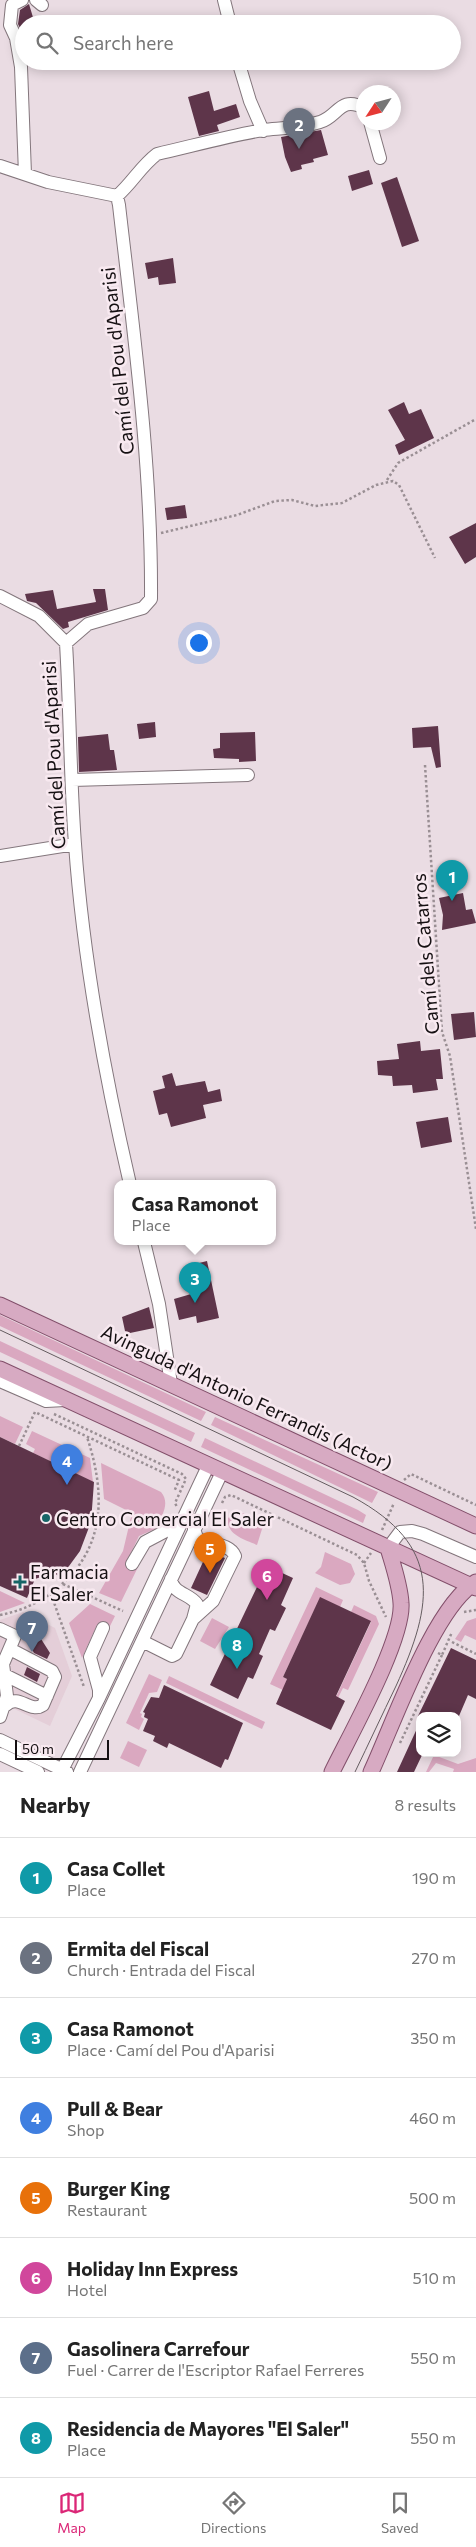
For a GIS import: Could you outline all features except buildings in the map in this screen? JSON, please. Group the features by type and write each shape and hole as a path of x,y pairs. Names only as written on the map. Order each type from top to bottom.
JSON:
{"main road":[{"name":"Avinguda d'Antonio Ferrandis (Actor)","path":"0,1305 476,1526"},
{"path":"0,1369 208,1466 474,1585 446,1613 426,1647 370,1772"},
{"path":"332,1772 396,1634 401,1618 402,1604 388,1548"}],"street":[{"path":"15,40 9,16 12,5 22,0"},
{"path":"224,0 228,15"},
{"path":"22,70 25,174"},
{"path":"241,70 263,130"},
{"path":"0,166 48,182 117,196 125,189 145,163 158,154 263,130 296,128 323,121 339,107 352,103 356,105"},
{"path":"372,130 380,158"},
{"name":"Camí del Pou d'Aparisi","path":"117,196 137,363 152,534 151,599 143,608 88,624 66,643 75,844 92,987 109,1094 129,1180"},
{"path":"0,596 39,616 66,643"},
{"path":"72,780 248,775"},
{"path":"0,856 75,844"},
{"path":"145,1245 159,1304 171,1384"},
{"path":"0,1381 46,1401 65,1400"},
{"path":"1,1739 63,1771 208,1466"},
{"path":"80,1772 222,1472"},
{"path":"132,1564 145,1542 183,1517"},
{"path":"193,1619 213,1601 235,1556 233,1551 224,1546 201,1541 194,1535 194,1529"},
{"path":"388,1548 400,1532 412,1531 476,1557"},
{"path":"142,1641 172,1656 176,1654 193,1619 197,1604 176,1590 172,1586 171,1579"},
{"path":"99,1698 99,1690 90,1657 103,1628"},
{"path":"0,1629 15,1636 3,1664 6,1705"},
{"path":"0,1717 10,1701 19,1700 39,1708 47,1696 55,1677 52,1671 10,1649"},
{"path":"3,1680 47,1696"},
{"path":"0,1754 38,1772"}],"path":[{"path":"152,534 179,530 236,515 275,501 292,500 322,506 342,503 387,480 398,463 476,419"},
{"path":"387,480 399,484 435,558"},
{"name":"Camí dels Catarros","path":"425,765 442,1032 450,1056 476,1229"},
{"path":"19,1446 35,1412 179,1480 174,1492"},
{"path":"50,1412 182,1474 185,1482 174,1505 183,1517"},
{"path":"0,1615 28,1607 51,1594 64,1584 81,1565 89,1551 98,1514 98,1482 95,1460 87,1437"},
{"path":"406,1477 411,1474 476,1504"},
{"path":"221,1505 226,1497 230,1495 357,1555 364,1563 369,1582 387,1620 387,1627 396,1634"},
{"path":"380,1533 395,1500"},
{"path":"364,1563 370,1555"},
{"path":"64,1584 123,1611"},
{"path":"51,1594 85,1690"},
{"path":"460,1616 468,1611 476,1610"},
{"path":"397,1749 456,1624"},
{"path":"452,1642 476,1654"},
{"path":"426,1647 442,1655"}],"shaded area":[{"path":"0,1315 206,1412 201,1421 0,1326"},
{"path":"0,1341 195,1433 191,1442 0,1352"},
{"path":"0,1416 23,1427 15,1444 0,1437"},
{"path":"215,1417 378,1492 372,1503 211,1425"},
{"path":"32,1431 90,1458 93,1482 33,1453 35,1449 26,1444"},
{"path":"205,1438 358,1510 366,1515 363,1523 201,1447"},
{"path":"101,1463 161,1492 165,1501 164,1510 155,1529 139,1536 127,1561 138,1567 121,1602 99,1593 123,1551 132,1513 104,1499"},
{"path":"236,1512 267,1524 262,1529 257,1545 237,1536 230,1529 228,1518"},
{"path":"325,1552 351,1564 355,1574 350,1583 340,1585 315,1573 321,1567"},
{"path":"316,1587 343,1600 340,1607 320,1598 283,1677 287,1679 283,1690 270,1684"},
{"path":"0,1591 25,1603 0,1612"},
{"path":"90,1604 115,1616 108,1630 97,1625 82,1658 69,1623"},
{"path":"354,1605 376,1616 379,1624 348,1690 343,1688 338,1698 336,1697 371,1622 351,1612"},
{"path":"23,1612 55,1628 72,1676 50,1726 0,1702 0,1620"},
{"path":"212,1618 229,1627 215,1649 200,1641"},
{"path":"476,1618 476,1640 465,1635 461,1642 455,1639 467,1621"},
{"path":"149,1674 162,1680 157,1692 149,1693 140,1713 144,1719 139,1730 126,1723"},
{"path":"169,1676 265,1722 262,1729 166,1683"},
{"path":"128,1741 147,1750 139,1767 120,1758"},
{"path":"433,1757 439,1757 458,1764 476,1758 476,1772 453,1772 454,1769 436,1763 429,1772 426,1772"}],"tram line":[{"path":"0,1330 353,1497 382,1516 403,1536 416,1556 422,1579 423,1603 418,1628 409,1656 396,1686 355,1772"}],"place":[{"name":"Ermita del Fiscal","path":"299,149"},
{"name":"Casa Collet","path":"452,901"},
{"name":"Casa Ramonot","path":"195,1303"},
{"name":"Pull & Bear","path":"67,1485"},
{"name":"Centro Comercial El Saler","path":"46,1518"},
{"name":"Burger King","path":"210,1573"},
{"name":"Farmacia El Saler","path":"20,1582"},
{"name":"Holiday Inn Express","path":"267,1600"},
{"name":"Gasolinera Carrefour","path":"32,1652"},
{"name":"Residencia de Mayores \"El Saler\"","path":"237,1669"}]}
